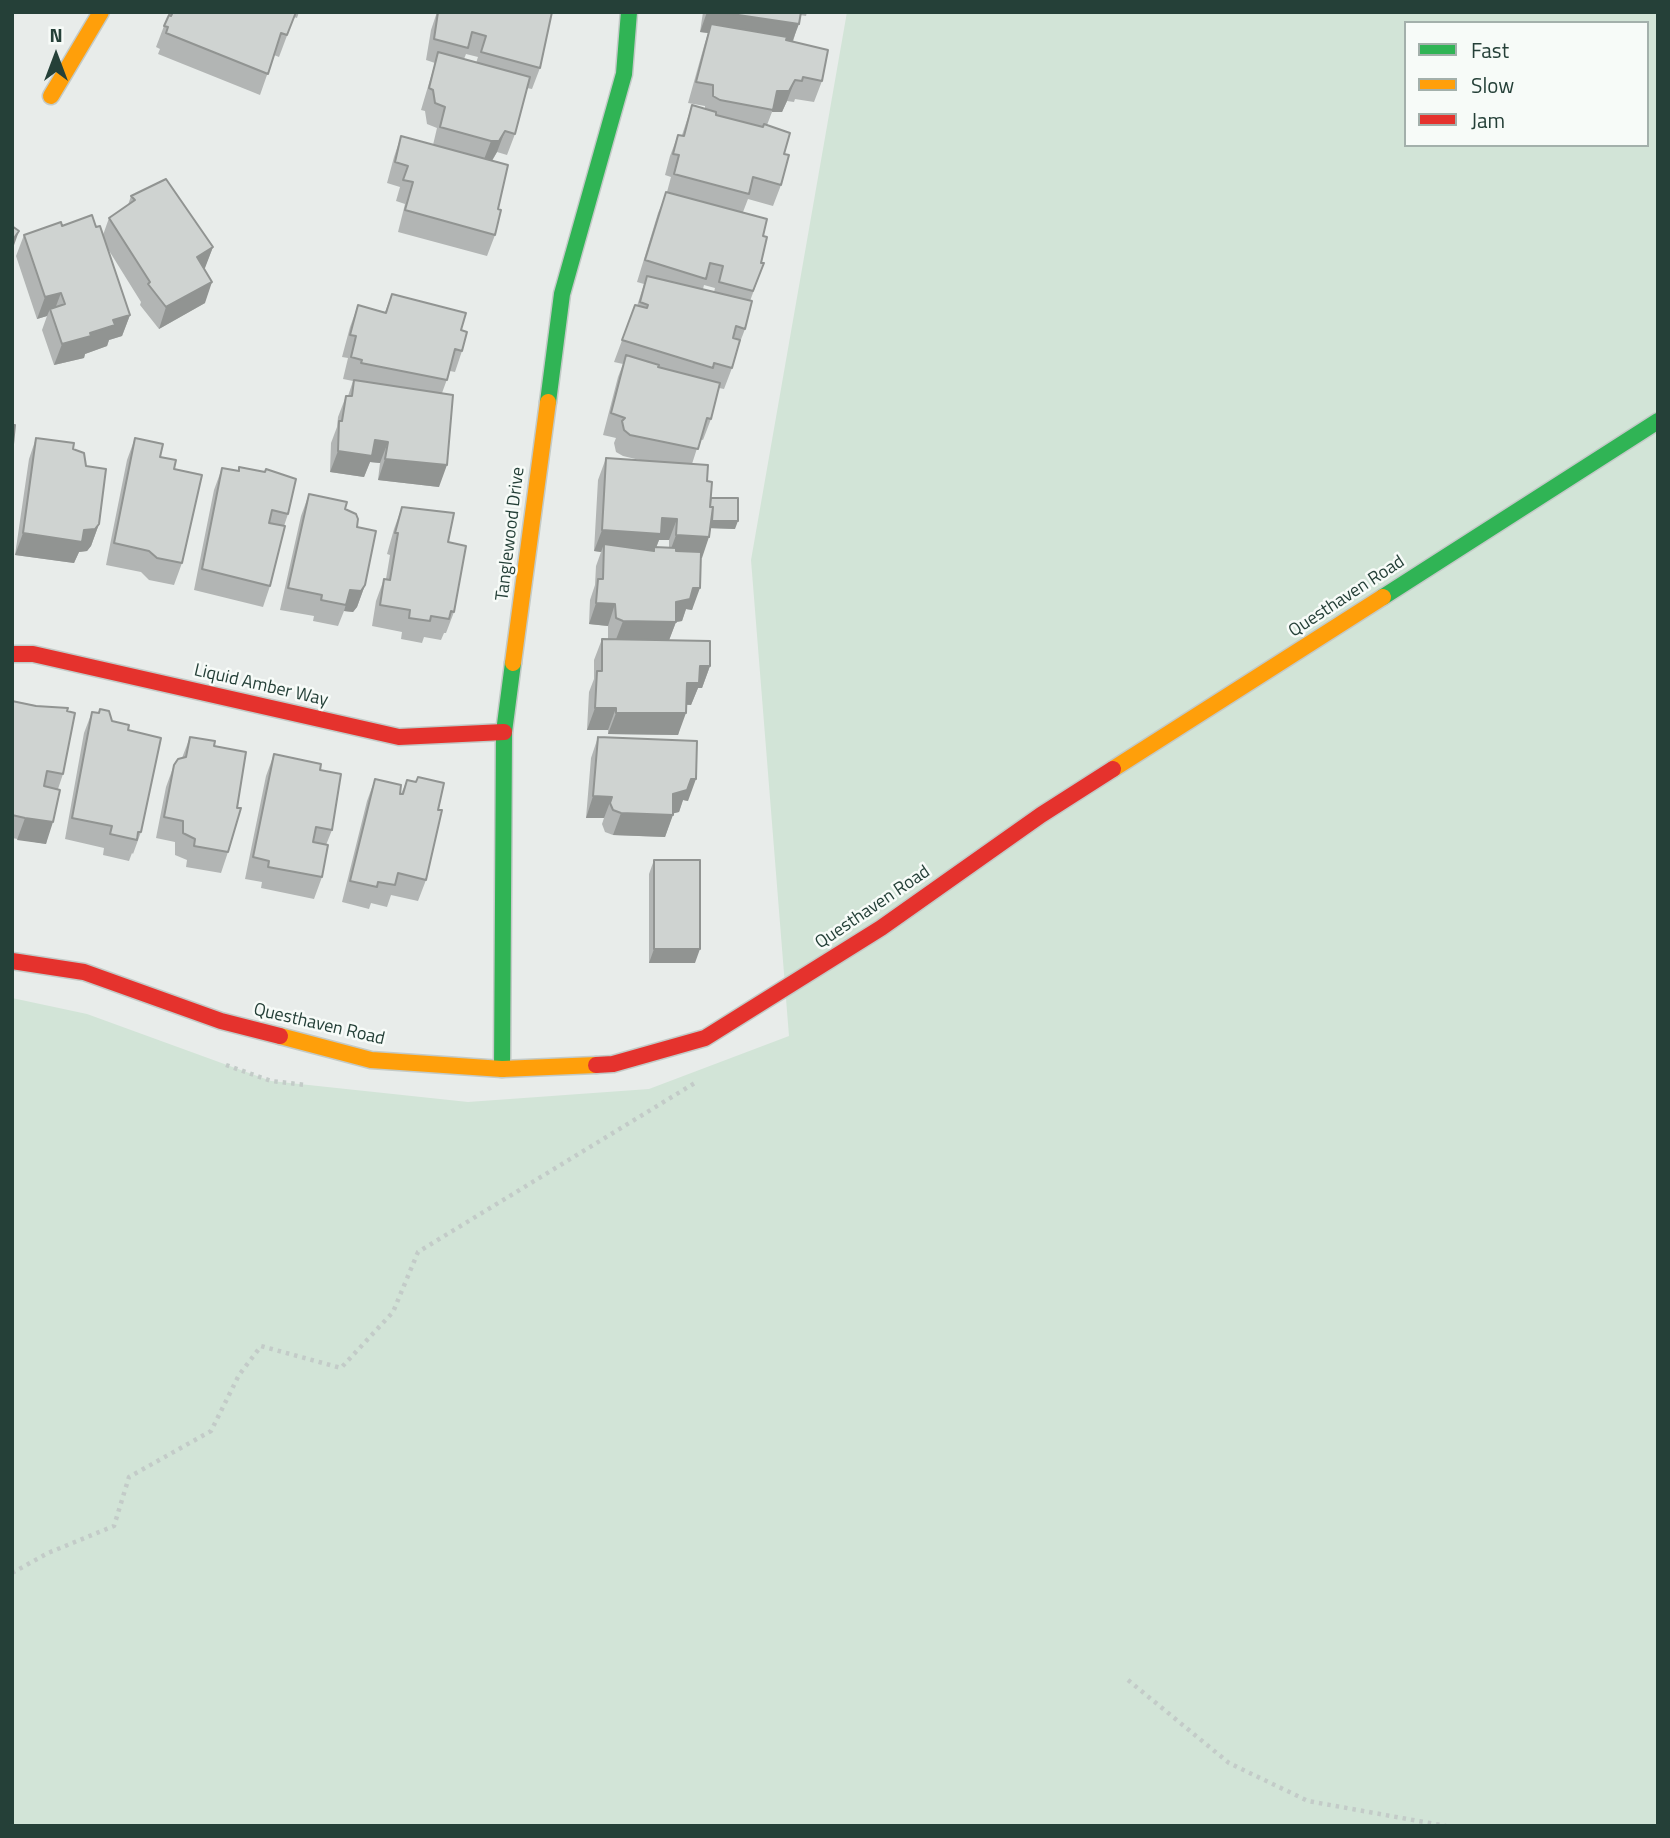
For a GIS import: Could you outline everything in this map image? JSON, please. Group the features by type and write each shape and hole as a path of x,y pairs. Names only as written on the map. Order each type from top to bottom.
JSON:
{"street":[{"path":"51,96 101,12"},
{"name":"Tanglewood Drive","path":"502,1069 505,732 562,294 624,74 629,12"},
{"name":"Questhaven Road","path":"12,961 84,972 221,1021 370,1060 502,1069 613,1064 705,1038 881,928 1041,815 1658,421"},
{"name":"Liquid Amber Way","path":"12,654 33,654 399,737 505,732"}],"path":[{"path":"12,1573 48,1553 114,1526 129,1477 211,1431 239,1375 261,1346 341,1368 393,1312 418,1252 707,1076"},
{"path":"1128,1680 1229,1763 1308,1801 1446,1826"}],"green space":[{"path":"847,12 1658,12 1658,1826 12,1826 12,998 87,1014 271,1081 468,1102 649,1089 789,1036 751,560"}],"building":[{"path":"173,12 296,12 287,35 281,33 268,74 166,33 168,27 164,26"},
{"path":"438,12 552,12 540,68 481,52 486,36 472,32 468,48 434,39"},
{"path":"718,12 801,12 799,24"},
{"path":"711,24 787,37 786,40 828,50 822,81 803,77 802,81 795,80 789,91 777,91 773,110 720,100 713,96 713,85 696,82"},
{"path":"438,52 530,77 515,134 505,131 499,141 491,141 440,127 445,107 435,103 433,90 429,88"},
{"path":"692,105 716,112 716,115 763,127 764,124 790,133 784,154 789,155 781,185 753,177 749,194 674,174 679,155 673,154 678,135 684,136"},
{"path":"401,136 508,165 495,235 405,210 413,182 403,180 408,166 395,162"},
{"path":"166,179 213,247 197,257 212,282 166,307 148,284 150,282 109,218 135,200 131,196"},
{"path":"666,192 767,219 763,236 767,237 761,263 764,263 753,291 719,282 723,266 710,263 706,279 645,260"},
{"path":"92,215 96,227 100,226 130,315 113,320 115,325 90,333 91,336 62,344 50,309 65,304 61,293 45,297 24,235"},
{"path":"12,226 19,231 12,241"},
{"path":"647,276 752,301 745,329 736,326 733,338 740,340 732,368 714,363 713,368 622,340 635,305 647,308 648,305 640,302"},
{"path":"392,294 466,313 461,330 467,332 462,351 455,349 447,380 361,363 362,360 351,357 356,336 350,335 358,305 386,313"},
{"path":"626,355 659,365 658,367 720,383 711,419 707,418 698,449 630,435 624,430 622,421 625,418 611,413"},
{"path":"354,380 453,395 447,465 385,459 388,442 375,440 372,456 338,451 339,421 342,421 346,396 352,396"},
{"path":"12,425 15,425 12,454"},
{"path":"36,438 74,443 73,449 84,453 86,466 106,469 99,524 95,529 84,530 82,542 23,533"},
{"path":"135,438 163,444 160,457 176,460 174,469 202,475 182,563 157,558 149,551 114,543"},
{"path":"606,458 708,465 707,481 712,482 710,507 713,507 709,537 676,535 677,519 662,518 661,534 602,530"},
{"path":"239,467 265,472 266,469 296,479 288,514 272,510 269,523 285,526 270,586 202,569 222,468 239,471"},
{"path":"309,494 347,502 345,509 356,514 357,527 376,531 365,585 361,591 350,590 346,605 321,600 322,595 288,588"},
{"path":"711,498 738,498 738,521 712,521"},
{"path":"402,507 454,513 448,542 466,546 454,612 451,611 449,619 431,616 430,621 409,618 410,610 380,605 384,579 390,580 398,533 395,533"},
{"path":"604,544 654,551 654,547 701,552 700,588 693,588 690,599 676,602 676,622 623,621 616,618 615,604 596,603 598,579 603,579"},
{"path":"602,639 710,641 710,666 700,666 699,683 687,683 686,713 616,713 616,708 595,708 597,671 602,671"},
{"path":"12,701 68,708 67,711 75,713 63,774 47,771 44,786 60,790 53,822 12,815"},
{"path":"100,709 109,711 112,721 129,725 128,730 161,738 137,840 110,834 112,826 72,818 92,712 99,713"},
{"path":"190,737 215,741 214,746 246,752 237,808 241,808 228,852 194,846 195,839 183,833 183,821 164,817 174,765 178,759 186,757"},
{"path":"598,737 697,741 696,779 691,779 687,790 673,794 673,815 621,813 613,810 610,803 612,797 593,796"},
{"path":"274,754 321,764 320,770 341,774 332,830 316,827 313,842 328,845 322,877 268,867 269,861 253,857"},
{"path":"418,777 444,783 438,810 442,810 426,880 398,873 395,885 378,882 377,887 350,881 375,779 401,785 400,794 403,794 407,780 416,782"},
{"path":"654,860 700,860 700,949 654,949"}],"traffic: fast":[{"path":"548,402 562,294 624,74 629,12"},
{"path":"1383,597 1658,421"},
{"path":"502,1069 504,732 513,663"}],"traffic: slow":[{"path":"51,96 101,12"},
{"path":"513,663 548,402"},
{"path":"1113,769 1383,597"},
{"path":"280,1036 371,1060 502,1069 596,1065"}],"traffic: jam":[{"path":"12,654 33,654 399,737 504,732"},
{"path":"596,1065 613,1064 705,1038 881,928 1041,815 1113,769"},
{"path":"12,961 84,972 221,1021 280,1036"}]}
